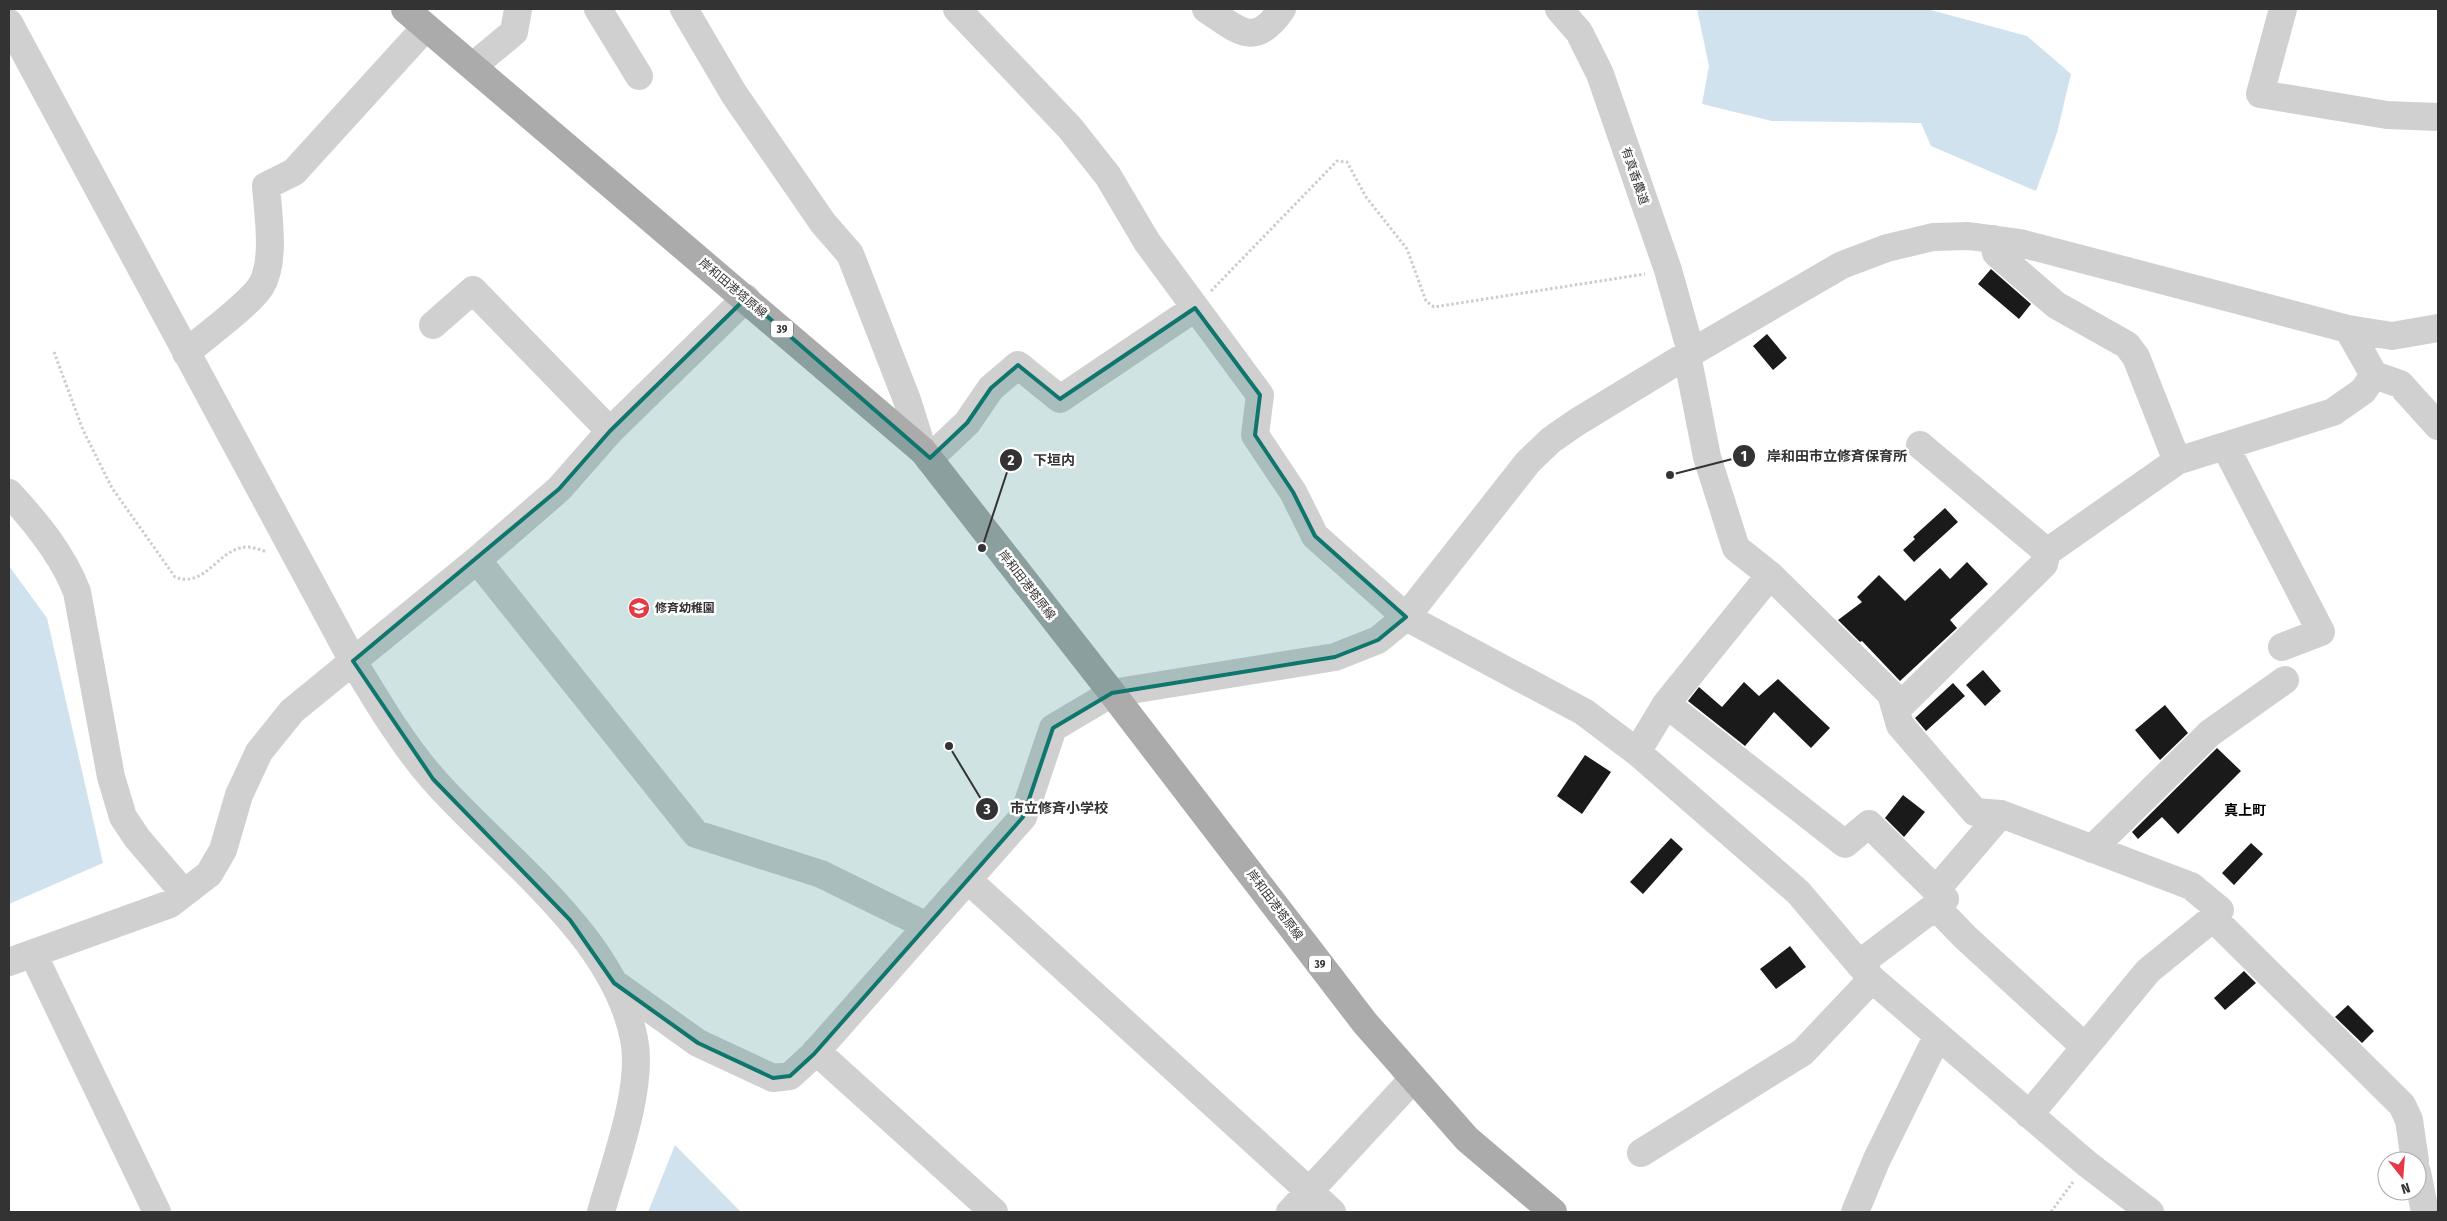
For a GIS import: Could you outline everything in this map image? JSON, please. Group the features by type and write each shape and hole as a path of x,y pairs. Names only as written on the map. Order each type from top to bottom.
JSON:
{"main road":[{"name":"岸和田港塔原線","path":"405,9 746,298 926,455 1112,693 1365,1023 1467,1138 1553,1212"}],"street":[{"path":"473,66 514,32 518,9"},
{"path":"598,9 639,76"},
{"path":"684,9 734,94 823,223 850,254 907,400 926,455 966,423 991,388 1018,365 1060,400 1195,308"},
{"path":"957,9 1070,128 1108,176 1147,242 1260,395 1255,435 1293,492 1315,536 1406,617 1584,712 1637,752 1798,892 1865,971 1937,1037 2086,1163 2150,1212"},
{"path":"1206,9 1234,28 1252,34 1270,27 1282,9"},
{"name":"有真香農道","path":"1559,9 1579,32 1600,74 1668,270 1689,354 1707,457 1736,548 1770,575 1891,694 1900,725 1976,812 2001,814 2191,886 2220,910 2213,918"},
{"path":"2283,9 2260,94 2387,115 2438,117"},
{"path":"9,23 353,661 379,704 433,779 570,920 602,961 624,1003 635,1040 635,1082 601,1212"},
{"path":"186,353 252,296 262,285 268,265 269,222 266,186 294,172 426,26"},
{"path":"614,983 698,1043 773,1078 790,1076 816,1051 1023,817 1053,728 1112,693 1335,657 1378,640 1406,617 1528,462 1551,440 1689,354 1842,265 1887,248 1933,237 1969,236 2020,243 2348,329 2392,336 2438,328"},
{"path":"1993,240 1996,253 2056,305 2127,345 2136,356 2177,462"},
{"path":"433,325 473,290 610,430"},
{"path":"156,1212 21,958 170,904 209,874 224,850 239,795 259,752 292,711 478,560 559,489 610,430 746,298"},
{"path":"2348,329 2374,375 2400,384 2438,426"},
{"path":"1896,710 2044,564 2047,552 2177,462 2334,412 2363,391 2374,375"},
{"path":"1920,445 2047,552"},
{"path":"2225,446 2321,632 2282,647"},
{"path":"9,494 32,519 71,575 78,592 111,777 123,817 137,838 184,893"},
{"path":"478,560 696,834 821,874 927,926"},
{"path":"1637,752 1666,704 1770,575"},
{"path":"2092,849 2210,733 2285,680"},
{"path":"1666,704 1845,844 1869,824 1936,898 1965,937 2085,1048"},
{"path":"1641,1153 1803,1052 1865,971 1936,898 2001,814"},
{"path":"968,880 1332,1212"},
{"path":"2029,1115 2148,971 2213,918 2402,1105 2409,1120 2414,1151"},
{"path":"1855,1212 1877,1159 1937,1037"},
{"path":"816,1051 994,1212"},
{"path":"1290,1212 1413,1079"}],"path":[{"path":"1195,308 1337,161 1347,162 1366,198 1407,249 1426,301 1434,308 1668,270"},
{"path":"54,352 83,430 112,488 175,577 185,581 195,578 239,548 251,547 269,552"},
{"path":"2051,1212 2086,1163"}],"highlighted area":[{"path":"746,298 930,458 967,423 991,388 1018,365 1060,399 1195,308 1260,395 1255,435 1293,492 1315,536 1406,617 1378,640 1335,657 1112,693 1053,728 1023,817 814,1054 790,1076 773,1078 698,1043 614,983 570,920 433,779 353,661 559,489 610,431"}],"water":[{"path":"1697,9 1927,9 2027,36 2071,74 2057,133 2036,191 1931,146 1921,123 1772,121 1702,104 1709,66"},
{"path":"9,566 47,618 103,863 9,904"},
{"path":"675,1145 741,1212 648,1212"}],"building":[{"path":"1991,269 2031,304 2019,319 1978,284"},
{"path":"1767,334 1787,358 1773,370 1753,346"},
{"path":"1945,508 1958,522 1914,562 1903,550 1915,539 1913,537"},
{"path":"1967,562 1988,584 1950,620 1957,628 1900,681 1862,641 1860,642 1838,620 1862,602 1857,597 1879,575 1905,601 1940,568 1950,579"},
{"path":"1983,670 2001,691 1985,706 1966,685"},
{"path":"1778,679 1830,728 1811,748 1774,712 1745,746 1688,701 1699,687 1722,707 1744,682 1759,696"},
{"path":"1953,683 1965,696 1926,731 1915,718"},
{"path":"2165,705 2188,733 2160,760 2135,730"},
{"path":"2217,748 2241,771 2178,834 2162,817 2138,839 2132,832"},
{"path":"1585,755 1611,772 1582,814 1557,796"},
{"path":"1903,795 1925,812 1904,837 1885,818"},
{"path":"1671,838 1683,849 1643,894 1630,882"},
{"path":"2251,843 2263,854 2234,885 2222,873"},
{"path":"1790,946 1806,967 1776,989 1760,969"},
{"path":"2244,971 2256,983 2225,1010 2214,998"},
{"path":"2348,1005 2374,1031 2362,1043 2335,1017"}],"place":[{"name":"岸和田市立修斉保育所","path":"1670,475"},
{"name":"下垣内","path":"982,548"},
{"name":"修斉幼稚園","path":"639,608"},
{"name":"市立修斉小学校","path":"949,746"}],"district":[{"name":"真上町","path":"2245,810"}]}
